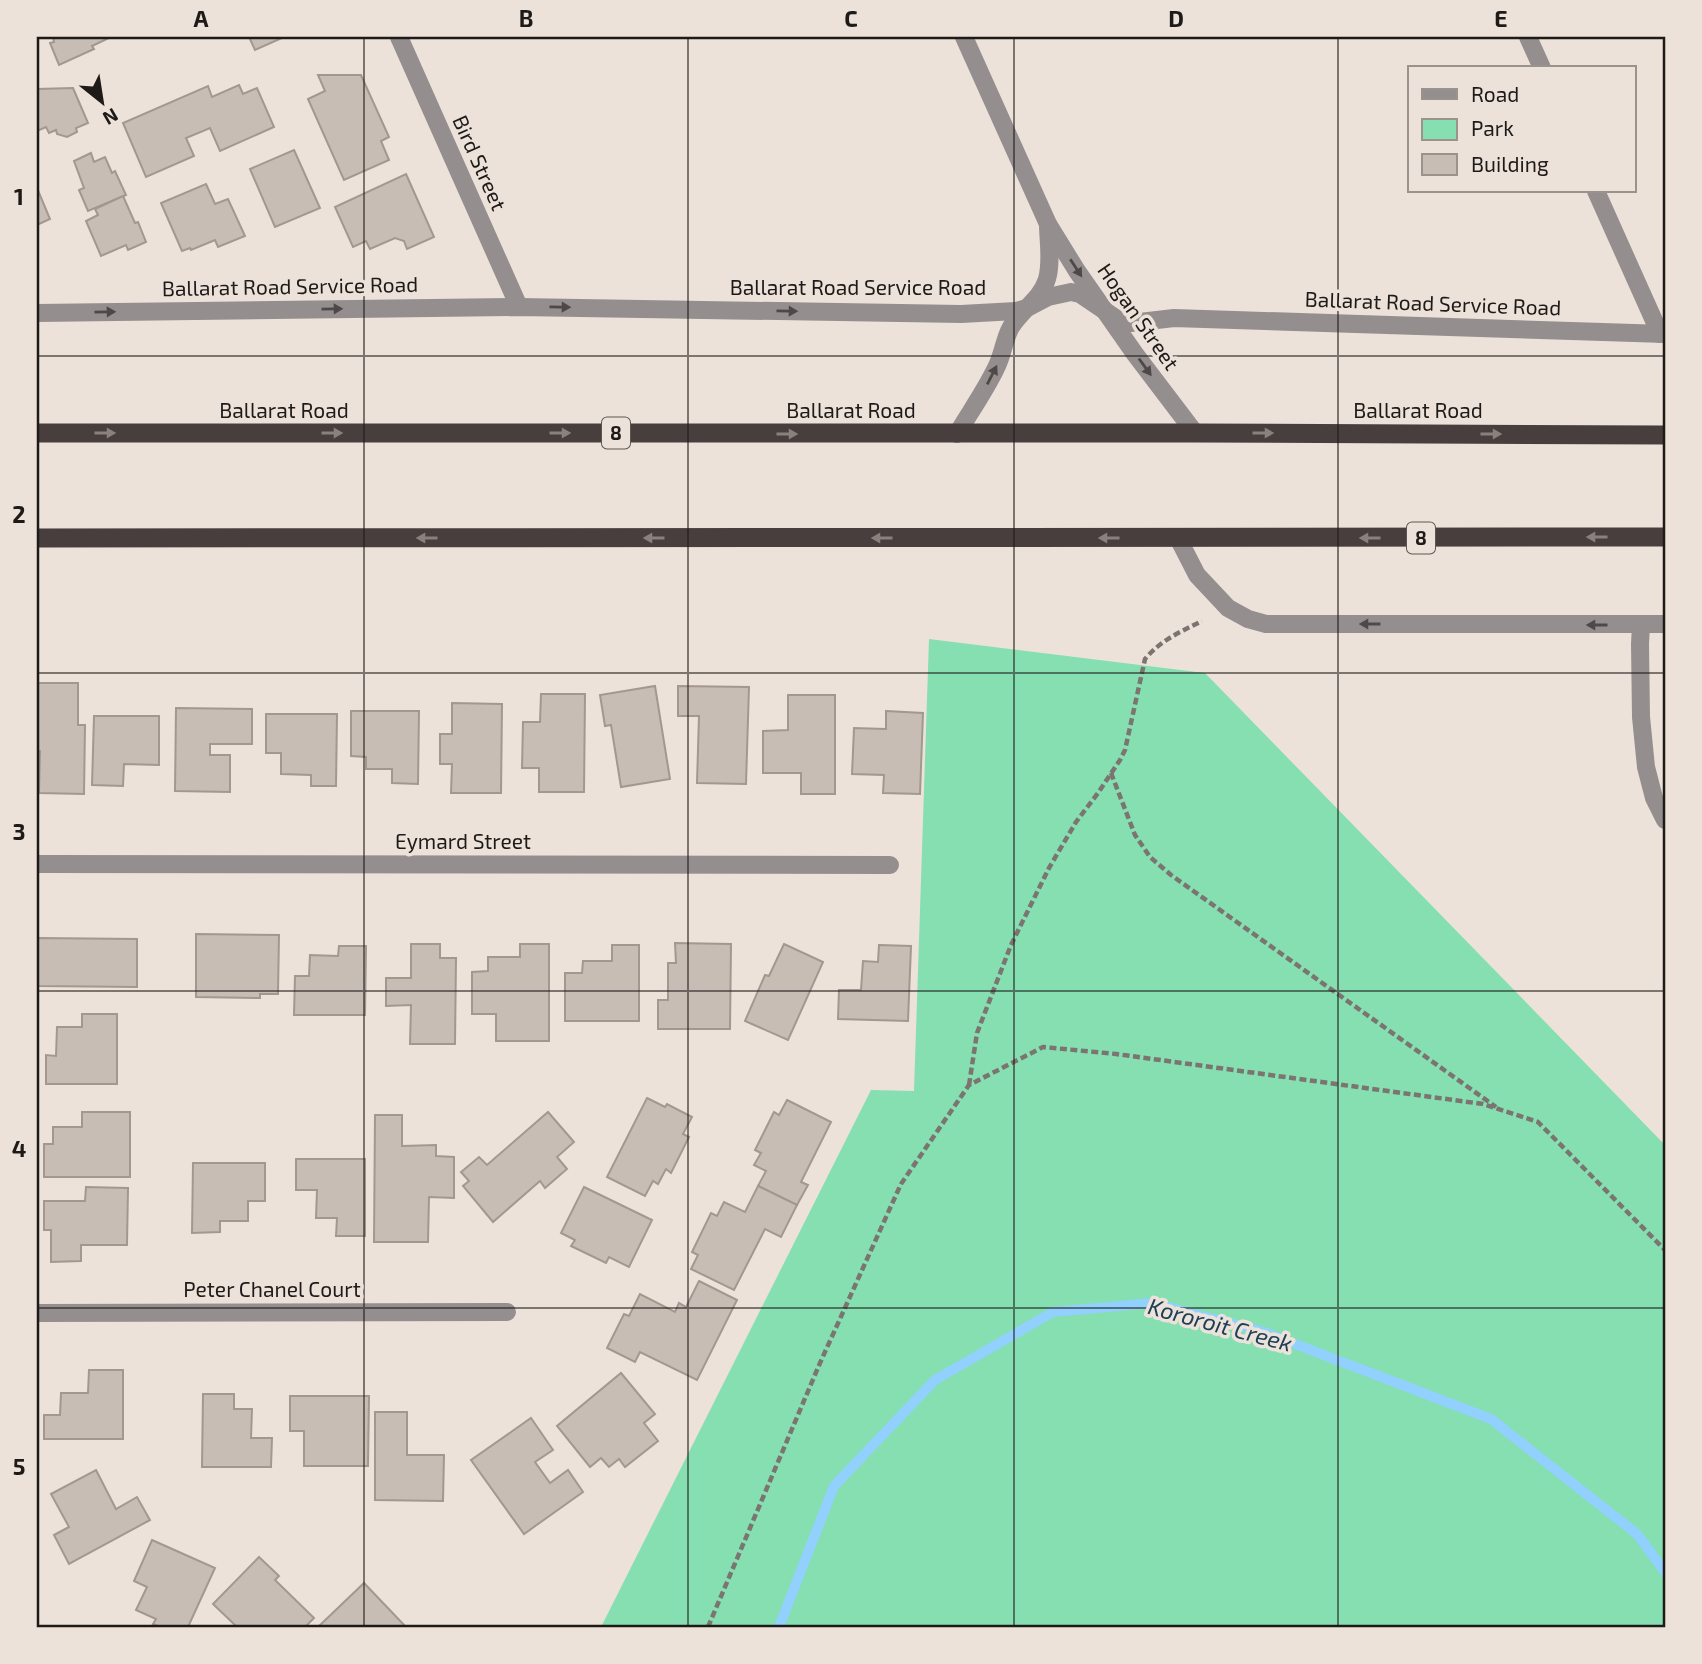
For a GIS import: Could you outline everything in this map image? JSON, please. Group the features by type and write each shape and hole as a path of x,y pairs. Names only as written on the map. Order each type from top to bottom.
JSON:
{"highway":[{"name":"Ballarat Road","path":"37,433 1665,435"},
{"name":"8","path":"37,538 1665,537"}],"street":[{"name":"Bird Street","path":"399,37 519,307"},
{"name":"Hogan Street","path":"964,37 1048,224 1151,376 1195,433"},
{"path":"1528,37 1541,66"},
{"path":"1596,192 1662,334"},
{"name":"Hogan Street","path":"957,434 992,375 1010,329 1042,290 1048,275 1048,224"},
{"name":"Ballarat Road Service Road","path":"37,313 519,307 961,314 1012,312 1048,297 1071,292 1080,294 1117,319 1131,323 1174,318 1662,334"},
{"path":"1178,538 1197,575 1228,608 1248,619 1266,624 1665,624"},
{"path":"1641,625 1642,718 1646,767 1654,798 1665,820"},
{"name":"Eymard Street","path":"37,864 890,865"},
{"name":"Peter Chanel Court","path":"37,1313 507,1312"}],"path":[{"path":"708,1627 901,1184 969,1084 977,1033 1011,945 1049,867 1125,750 1145,659 1153,649 1175,635 1228,608"},
{"path":"1111,772 1135,835 1150,857 1171,875 1499,1109"},
{"path":"969,1084 1044,1047 1483,1104 1538,1122 1665,1250"}],"green space":[{"path":"929,639 1205,673 1665,1145 1665,1627 601,1627 871,1090 914,1091"}],"building":[{"path":"53,37 109,38 92,46 94,49 59,65 50,43 54,42"},
{"path":"249,37 284,37 255,50"},
{"path":"318,75 361,75 389,137 381,141 389,160 344,180 308,99 325,91"},
{"path":"239,85 243,94 257,88 274,127 220,151 210,128 186,138 194,156 146,177 123,123 208,86 212,97"},
{"path":"73,88 88,123 76,128 77,132 67,137 57,134 56,130 49,133 46,127 37,131 37,89"},
{"path":"294,150 320,208 275,227 250,169"},
{"path":"91,153 94,162 105,157 126,195 88,211 79,190 84,188 74,161"},
{"path":"406,174 434,237 407,249 404,241 395,238 370,249 366,241 353,247 335,207"},
{"path":"206,184 215,204 228,199 245,236 218,247 215,240 182,251 161,203"},
{"path":"37,188 50,219 37,225"},
{"path":"123,196 146,242 128,250 126,245 101,256 86,221 98,215 95,209"},
{"path":"37,683 78,683 78,725 85,725 84,794 39,793"},
{"path":"655,686 670,779 621,787 611,725 605,726 600,695"},
{"path":"678,686 749,687 746,784 697,783 699,716 678,716"},
{"path":"541,694 585,694 584,792 539,792 539,768 522,768 523,722 540,722"},
{"path":"788,695 835,695 835,794 801,794 801,773 763,773 763,731 788,730"},
{"path":"452,703 502,704 501,793 451,793 452,764 440,764 440,734 452,734"},
{"path":"176,708 252,709 252,744 210,744 210,755 230,755 230,792 175,791"},
{"path":"351,711 419,711 418,784 392,783 392,769 366,769 366,757 351,756"},
{"path":"886,711 923,713 920,794 883,793 884,775 852,774 854,728 886,729"},
{"path":"266,714 337,714 336,786 311,786 311,775 281,774 281,753 266,753"},
{"path":"94,716 159,716 159,765 124,764 123,786 92,785"},
{"path":"196,934 279,935 278,994 260,994 260,998 196,997"},
{"path":"38,938 137,939 137,987 38,986"},
{"path":"675,943 731,944 730,1029 658,1029 658,1000 668,1000 668,963 676,963"},
{"path":"411,944 440,944 440,958 456,958 455,1044 410,1044 411,1005 386,1006 386,978 411,978"},
{"path":"520,944 549,944 549,1041 496,1041 496,1014 472,1014 472,972 488,971 488,957 520,957"},
{"path":"784,944 823,962 788,1040 745,1021 765,975 769,976"},
{"path":"612,945 639,945 639,1021 565,1021 565,973 582,973 583,961 612,961"},
{"path":"879,945 911,946 908,1021 838,1019 839,990 861,990 863,961 878,962"},
{"path":"339,946 366,946 365,1015 294,1015 295,976 309,976 310,955 338,956"},
{"path":"82,1014 117,1014 117,1084 46,1084 46,1055 56,1056 57,1027 82,1027"},
{"path":"647,1098 665,1107 667,1104 692,1117 683,1134 689,1137 671,1173 666,1169 658,1184 653,1181 645,1196 607,1177"},
{"path":"787,1100 831,1122 801,1182 808,1185 797,1205 758,1186 766,1171 754,1165 761,1153 755,1150 774,1112 779,1115"},
{"path":"82,1112 130,1112 130,1177 44,1177 44,1144 53,1144 53,1127 82,1127"},
{"path":"548,1112 574,1142 557,1157 567,1169 545,1188 540,1181 493,1222 463,1186 469,1181 461,1172 479,1157 487,1165"},
{"path":"375,1115 402,1115 402,1146 436,1145 436,1156 454,1157 454,1198 429,1197 428,1242 374,1242"},
{"path":"296,1159 365,1159 365,1236 336,1236 337,1218 316,1218 317,1190 296,1190"},
{"path":"193,1163 265,1163 265,1201 248,1201 248,1221 220,1221 220,1232 192,1233"},
{"path":"758,1186 797,1205 781,1237 765,1229 734,1290 691,1269 698,1255 692,1252 711,1213 717,1216 724,1202 745,1212"},
{"path":"86,1187 128,1188 127,1245 81,1245 81,1261 51,1262 51,1230 44,1230 44,1201 85,1201"},
{"path":"584,1187 652,1220 629,1267 609,1257 606,1263 571,1246 575,1240 561,1233"},
{"path":"699,1281 737,1300 697,1380 640,1352 635,1362 607,1348 624,1314 629,1316 640,1294 675,1312 679,1303 686,1307"},
{"path":"89,1370 123,1370 123,1439 44,1439 44,1415 60,1415 61,1393 88,1393"},
{"path":"621,1373 655,1414 644,1423 658,1441 625,1467 619,1459 609,1467 601,1458 590,1467 557,1426"},
{"path":"203,1394 234,1394 234,1409 252,1409 251,1438 272,1438 271,1467 202,1467"},
{"path":"290,1396 369,1396 368,1466 304,1466 304,1431 290,1431"},
{"path":"375,1412 407,1412 407,1455 444,1455 443,1501 375,1500"},
{"path":"531,1418 553,1450 535,1462 550,1483 568,1470 583,1492 524,1534 471,1460"},
{"path":"96,1470 116,1509 137,1497 150,1520 69,1564 54,1535 69,1527 51,1494"},
{"path":"152,1540 215,1568 188,1627 160,1627 153,1624 156,1619 136,1610 147,1587 134,1581"},
{"path":"259,1557 279,1576 275,1580 314,1618 305,1627 237,1627 213,1604"},
{"path":"364,1583 406,1627 318,1627"}],"waterway":[{"name":"Kororoit Creek","path":"779,1627 834,1486 935,1380 1053,1312 1152,1303 1264,1332 1491,1419 1637,1534 1665,1572"}]}
